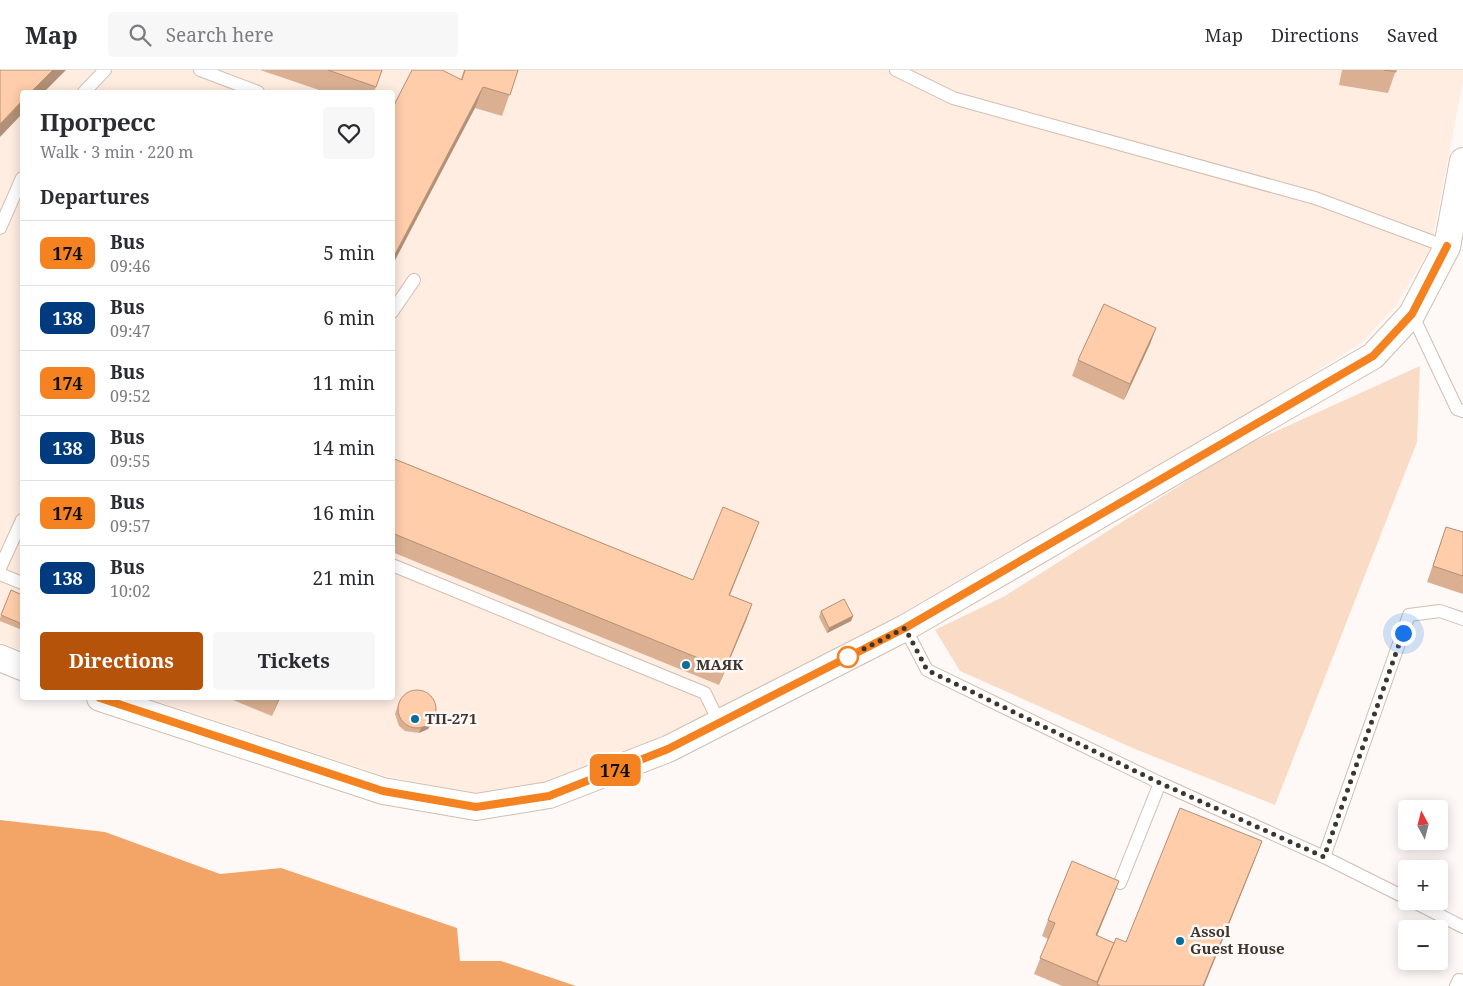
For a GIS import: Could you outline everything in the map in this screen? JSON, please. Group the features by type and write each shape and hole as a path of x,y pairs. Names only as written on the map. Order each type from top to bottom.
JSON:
{"street":[{"path":"106,700 383,791 476,807 549,796 668,749 905,628 1373,356 1412,314 1455,248 1463,161"},
{"path":"0,658 20,666"}],"lane":[{"path":"86,90 105,70"},
{"path":"200,70 253,90"},
{"path":"896,70 953,98 1316,198 1455,248"},
{"path":"0,228 20,183"},
{"path":"395,308 414,280"},
{"path":"1412,314 1457,409 1463,411"},
{"path":"0,568 20,524"},
{"path":"395,566 706,693 719,722"},
{"path":"0,574 20,582"},
{"path":"1324,857 1409,616 1440,611 1463,619"},
{"path":"905,628 927,670 1160,783 1324,857 1398,894"},
{"path":"1120,883 1160,783"},
{"path":"1430,910 1463,927"},
{"path":"1456,986 1458,980 1463,981"}],"shaded area":[{"path":"0,70 1463,70 1463,81 1431,247 1395,307 1364,341 1290,388 899,615 663,737 541,785 476,794 385,776 153,700 395,700 395,90 20,90 20,650 0,642"},
{"path":"1420,366 1417,442 1275,805 1135,749 960,671 935,630 1005,596 1239,448"},
{"path":"0,820 105,832 220,874 281,868 457,928 460,961 501,961 576,986 0,986"}],"building":[{"path":"0,70 53,70 33,90 20,90 20,103 0,124"},
{"path":"328,70 382,70 376,87"},
{"path":"412,70 442,70 462,80 465,70 518,70 510,95 483,87 395,254 395,103"},
{"path":"1104,304 1156,328 1130,384 1078,360"},
{"path":"395,459 693,580 723,507 759,522 729,595 752,604 725,669 395,534"},
{"path":"1446,527 1463,532 1463,576 1433,566"},
{"path":"11,590 20,594 20,623 1,615"},
{"path":"844,599 853,616 829,628 821,611"},
{"name":"ТП-271","path":"417,690 430,696 436,709 430,722 417,728 404,722 398,709 404,696"},
{"path":"1180,808 1262,841 1203,986 1101,986 1097,984 1116,938 1126,942"},
{"path":"1072,861 1119,881 1096,935 1114,943 1097,982 1040,958 1055,923 1048,920"}],"bus line":[{"name":"174","path":"106,700 383,791 476,807 549,796 668,749 905,628 1373,356 1412,314 1447,246"}],"place":[{"name":"МАЯК","path":"686,665"},
{"name":"ТП-271","path":"415,719"},
{"name":"Assol Guest House","path":"1180,941"}],"route":[{"path":"848,657 905,628 927,670 1160,783 1324,857 1403,633"}]}
